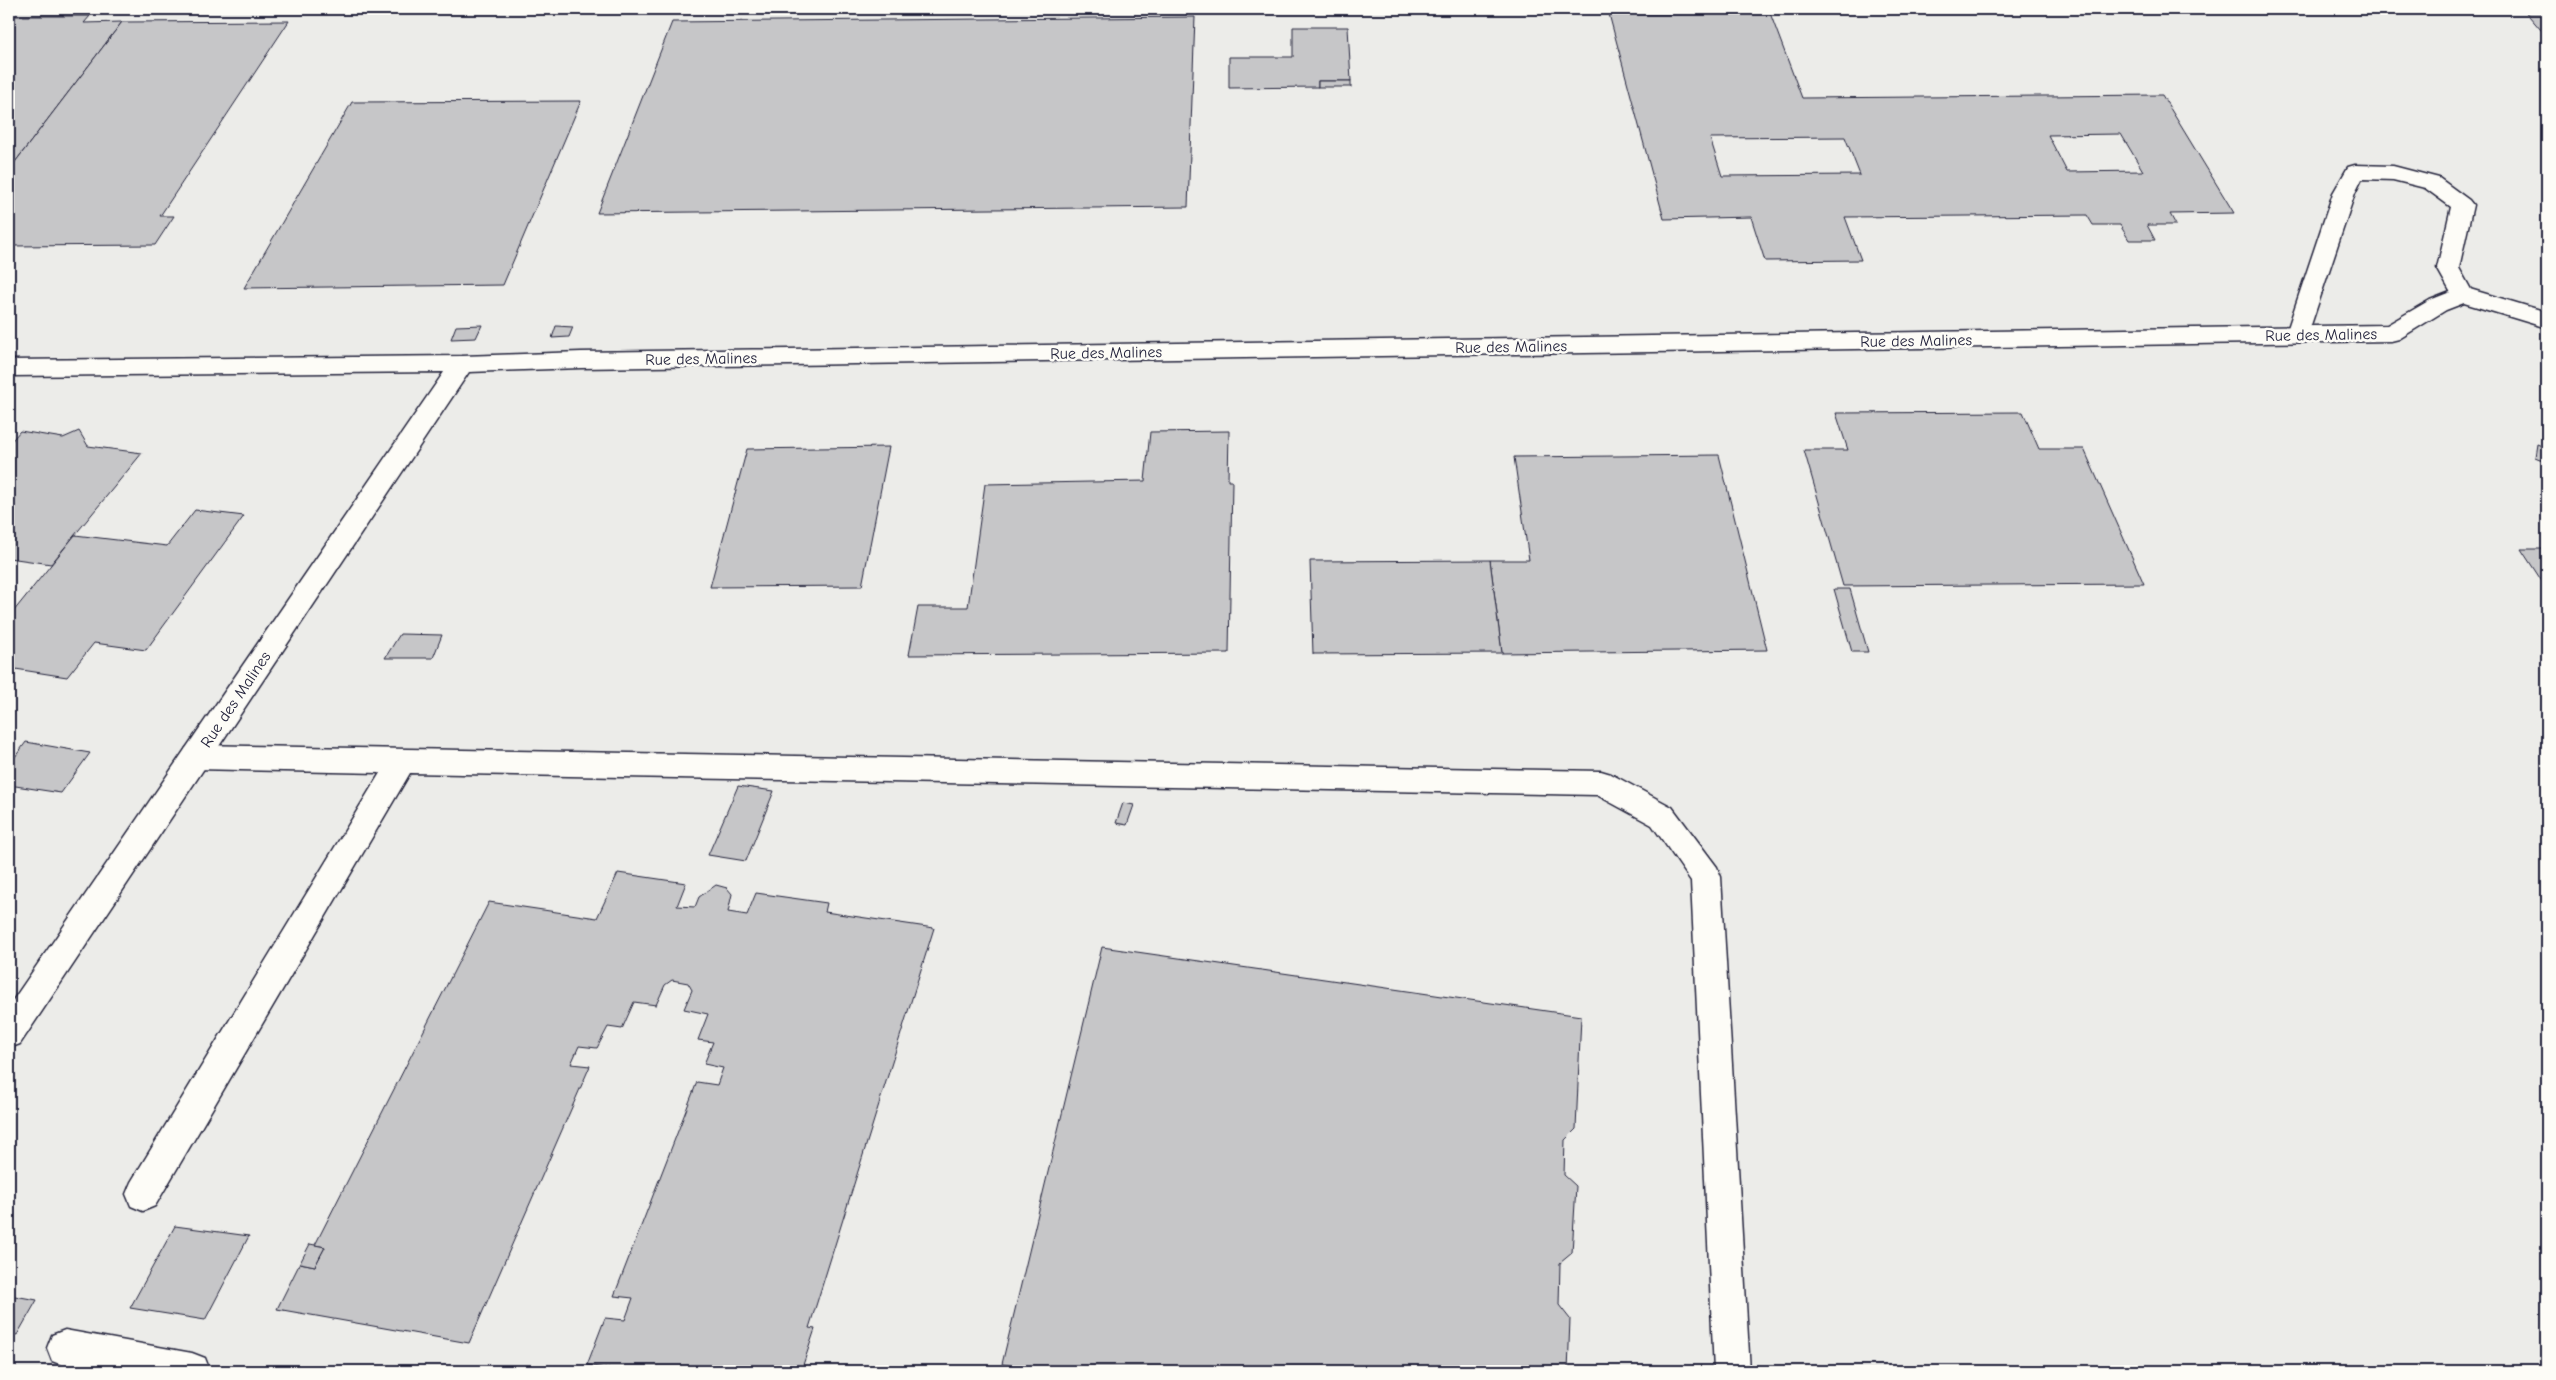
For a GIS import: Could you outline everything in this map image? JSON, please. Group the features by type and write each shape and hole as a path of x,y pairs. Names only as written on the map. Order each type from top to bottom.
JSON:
{"street":[{"path":"2297,334 2344,193 2355,172 2394,173 2432,183 2462,204 2448,268 2463,295 2547,320"},
{"name":"Rue des Malines","path":"9,368 462,364 581,360 2391,333 2438,305 2463,295"},
{"name":"Rue des Malines","path":"9,1033 462,364"},
{"path":"196,757 1601,783 1662,816 1706,878 1732,1371"},
{"path":"143,1194 402,761"},
{"path":"65,1348 192,1371"}],"shaded area":[{"path":"9,9 2547,9 2547,1371 9,1371"}],"building":[{"path":"2523,9 2547,9 2547,37"},
{"path":"1770,13 1802,98 2162,95 2234,213 2170,214 2176,225 2147,225 2155,240 2129,240 2120,225 2093,225 2087,215 1845,217 1861,260 1765,261 1751,217 1664,219 1609,14","holes":["2121,134 2143,171 2067,172 2048,135","1845,137 1860,175 1722,176 1710,138"]},
{"path":"9,16 90,16 84,23 122,22 9,170"},
{"path":"1195,17 1188,207 597,213 672,22"},
{"path":"289,21 160,216 174,216 155,245 9,246 9,170 122,22"},
{"path":"1293,27 1348,27 1351,81 1318,81 1318,87 1229,88 1229,57 1293,57"},
{"path":"1318,81 1351,81 1351,87 1318,87"},
{"path":"581,101 503,285 244,288 352,102"},
{"path":"482,325 476,338 451,339 456,326"},
{"path":"556,326 573,327 569,337 552,338"},
{"path":"2023,412 2039,449 2084,449 2144,584 1843,586 1804,450 1848,450 1836,413"},
{"path":"20,431 63,438 79,431 88,446 142,453 51,564 9,558 9,444"},
{"path":"1229,431 1228,481 1232,481 1229,653 909,655 918,607 968,607 985,484 1145,481 1150,432"},
{"path":"2537,444 2547,448 2547,462 2535,457"},
{"path":"889,447 862,586 710,587 747,449"},
{"path":"1719,455 1767,650 1502,653 1490,560 1529,560 1514,457"},
{"path":"195,510 244,516 146,650 94,643 67,677 9,668 9,617 75,535 167,546"},
{"path":"2521,549 2547,549 2547,589"},
{"path":"1490,560 1502,653 1313,654 1310,561"},
{"path":"1834,589 1850,589 1868,652 1852,652"},
{"path":"400,634 442,635 433,658 385,658"},
{"path":"26,742 90,753 61,793 9,785 9,765"},
{"path":"738,786 774,791 746,861 708,855"},
{"path":"1123,803 1134,805 1127,825 1116,823"},
{"path":"618,873 686,883 677,906 695,907 699,897 716,885 727,888 732,894 728,912 747,915 756,893 827,903 825,912 934,928 809,1328 815,1329 801,1371 620,1371 587,1365 605,1318 625,1320 633,1298 614,1296 697,1082 717,1085 723,1068 704,1064 713,1042 698,1040 708,1014 684,1009 692,990 688,983 672,980 665,985 656,1005 634,1002 622,1029 608,1027 597,1048 579,1046 571,1064 590,1066 469,1343 277,1309 300,1263 315,1266 325,1247 315,1245 489,902 597,918"},
{"path":"1102,947 1581,1016 1576,1129 1565,1140 1564,1175 1576,1186 1572,1253 1560,1263 1559,1305 1570,1319 1568,1371 1042,1371 1002,1364"},
{"path":"175,1226 249,1236 205,1320 130,1308"},
{"path":"310,1244 325,1247 315,1266 300,1263"},
{"path":"9,1295 37,1300 17,1335 9,1333"}]}
